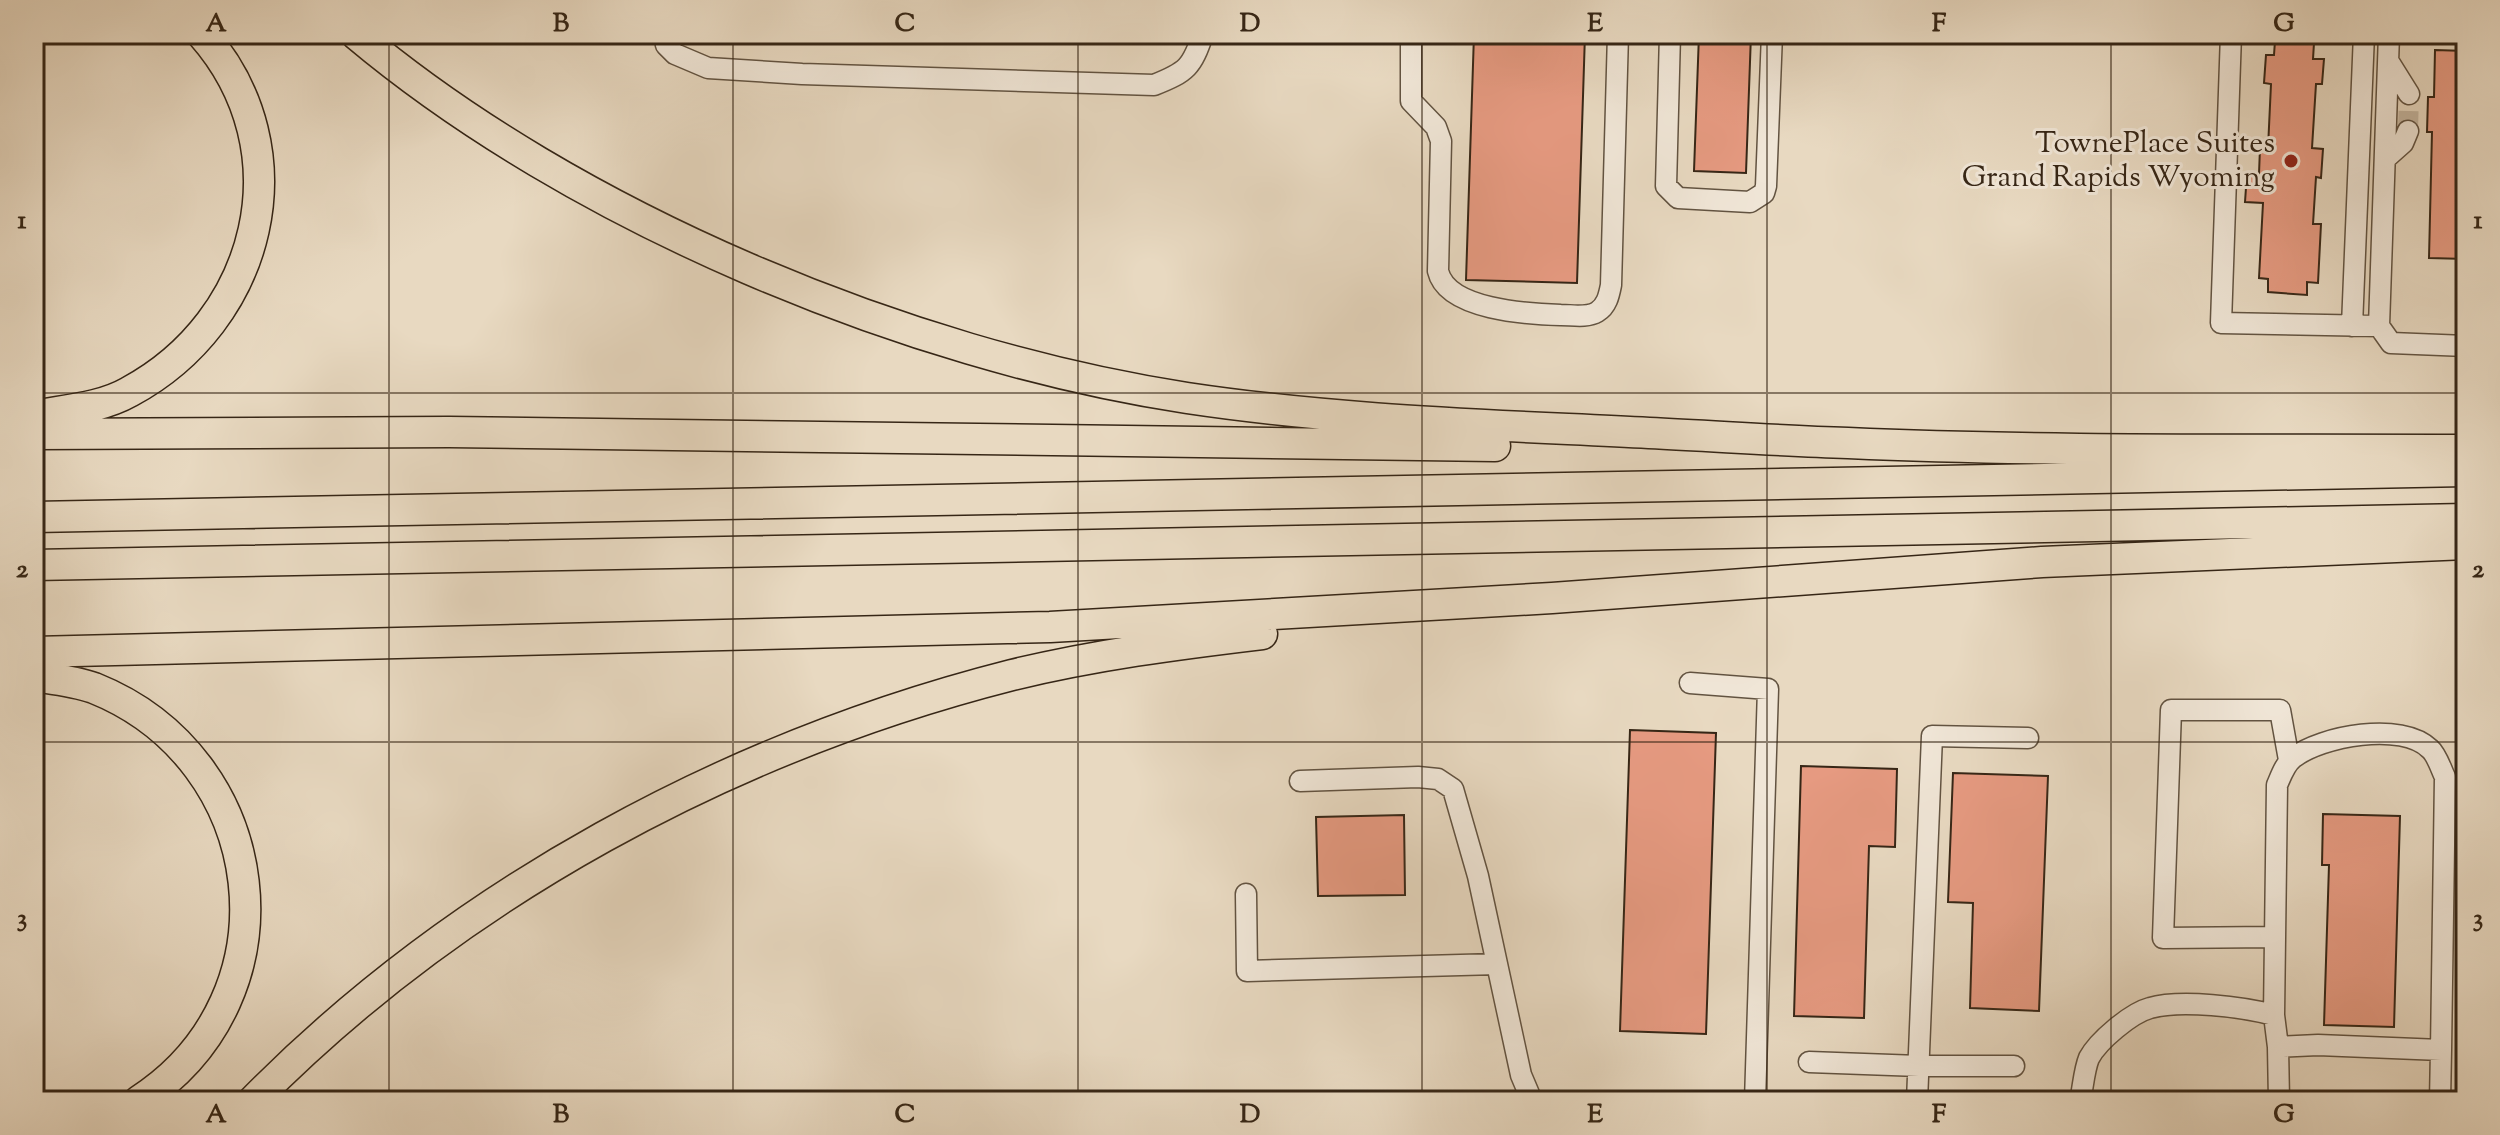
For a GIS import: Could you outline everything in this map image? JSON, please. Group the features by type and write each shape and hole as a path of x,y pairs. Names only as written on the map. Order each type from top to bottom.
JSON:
{"highway":[{"path":"34,416 89,406 127,393 169,366 194,344 218,313 246,258 257,218 260,162 240,93 226,66 202,34"},
{"path":"356,34 434,94 530,157 693,243 860,313 1020,362 1182,397 1290,411 1450,425 1849,443"},
{"path":"34,434 449,432 1035,438 1410,446 1849,443 2466,450"},
{"path":"34,517 2466,471"},
{"path":"34,565 2466,519"},
{"path":"34,652 1050,627 1552,598 2042,562 2466,544"},
{"path":"253,1101 350,1012 436,944 605,836 767,757 927,699 1013,675 1108,655 1552,598"},
{"path":"34,676 93,688 129,707 176,742 196,762 219,797 241,855 245,932 238,967 224,1004 212,1028 176,1072 139,1101"}],"lane":[{"path":"664,34 666,45 675,54 708,68 802,74 1154,85 1180,75 1195,58 1203,34"},
{"path":"1411,34 1411,101 1436,127 1441,141 1438,271 1442,282 1465,298 1489,306 1528,314 1584,316 1602,308 1611,285 1618,34"},
{"path":"1670,34 1666,186 1678,198 1750,202 1764,193 1766,186 1772,34"},
{"path":"2231,34 2221,323 2379,326"},
{"path":"2352,326 2364,34"},
{"path":"2389,34 2379,326 2391,343 2466,346"},
{"path":"2389,62 2409,94"},
{"path":"2385,159 2403,143 2408,131"},
{"path":"1690,683 1768,689 1755,1101"},
{"path":"2273,937 2163,938 2171,710 2280,710 2289,760"},
{"path":"2279,1101 2273,937 2277,785 2289,760 2309,748 2368,734 2403,734 2430,749 2445,777 2440,1101"},
{"path":"1917,1101 1932,736 2028,738"},
{"path":"1300,781 1418,777 1438,779 1453,789 1478,876 1521,1075 1532,1101"},
{"path":"1246,894 1247,971 1497,964"},
{"path":"2080,1101 2089,1058 2118,1026 2149,1008 2210,1006 2252,1009 2274,1015"},
{"path":"2278,1047 2318,1045 2441,1050"},
{"path":"1809,1062 2014,1066"}],"building":[{"path":"1474,34 1585,34 1577,283 1466,280"},
{"path":"1699,34 1751,34 1746,173 1694,171"},
{"name":"TownePlace Suites Grand Rapids Wyoming","path":"2275,41 2314,43 2313,59 2324,59 2322,84 2316,84 2312,148 2323,149 2321,178 2316,177 2313,224 2321,224 2318,283 2307,282 2307,295 2268,292 2268,279 2259,278 2263,203 2245,202 2247,173 2259,174 2260,148 2268,148 2271,84 2264,83 2266,55 2274,55"},
{"path":"2435,50 2466,51 2466,259 2429,258 2432,132 2427,132 2428,97 2434,97"},
{"path":"1630,730 1716,733 1706,1034 1620,1031"},
{"path":"1801,766 1897,769 1895,847 1869,846 1864,1018 1794,1016"},
{"path":"1953,773 2048,776 2039,1011 1970,1008 1973,903 1948,902"},
{"path":"2323,814 2400,816 2394,1027 2324,1025 2329,865 2322,865"},
{"path":"1404,815 1405,895 1318,896 1316,817"}],"tunnel":[{"path":"2408,131 2409,94"}],"place":[{"name":"TownePlace Suites Grand Rapids Wyoming","path":"2291,161"}]}
